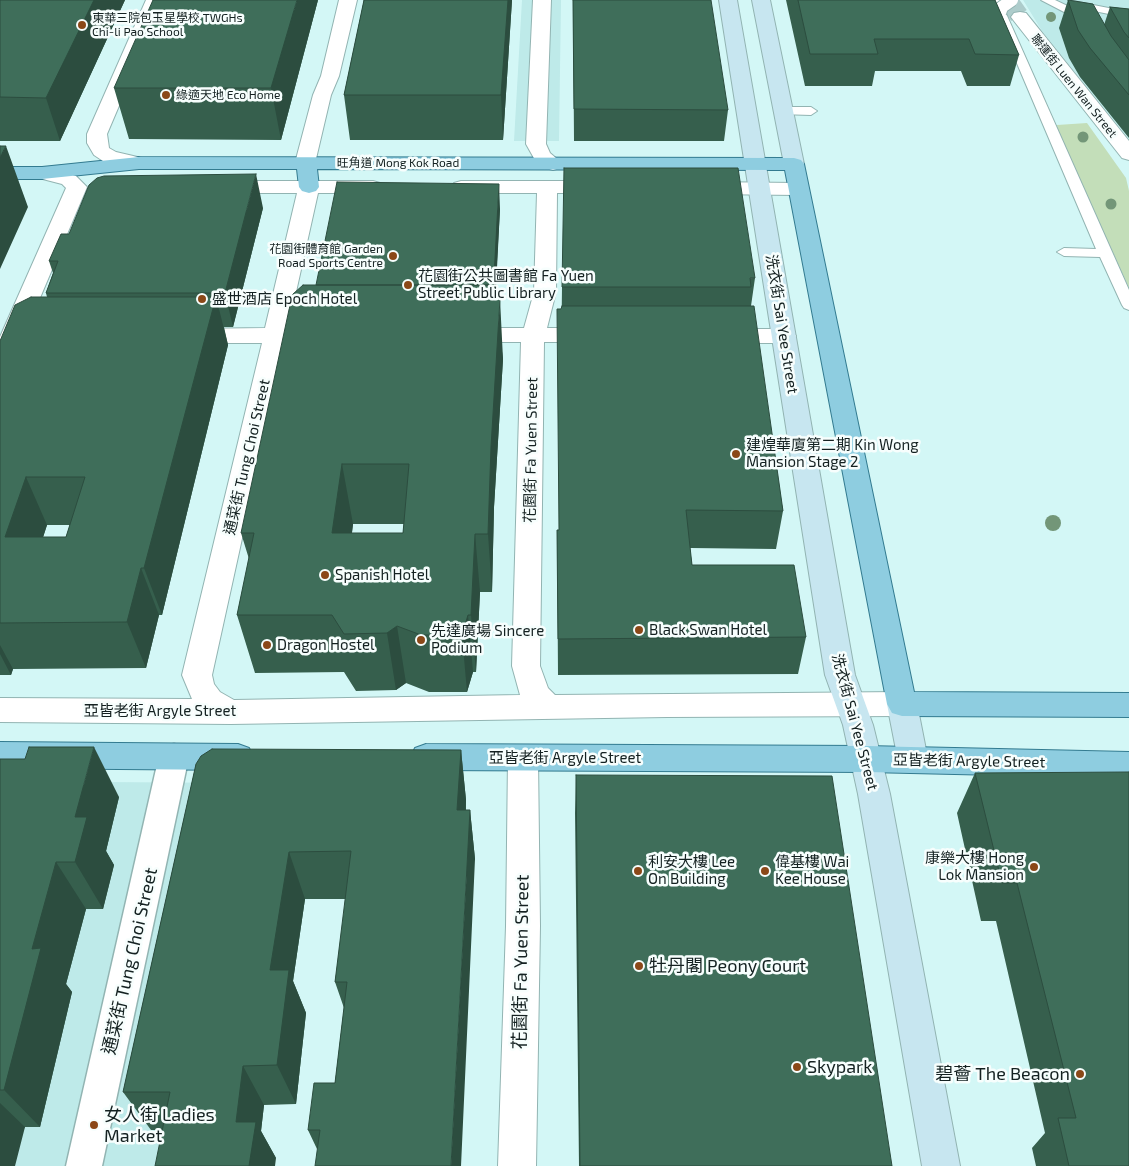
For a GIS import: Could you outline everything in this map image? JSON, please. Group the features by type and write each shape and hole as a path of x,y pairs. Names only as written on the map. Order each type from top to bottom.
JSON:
{"main road":[{"path":"728,0 758,188"},
{"path":"761,0 913,760"},
{"name":"旺角道 Mong Kok Road","path":"0,173 42,173 139,163 305,163 550,175 754,164 796,176"},
{"path":"305,163 309,175 309,187"},
{"name":"洗衣街 Sai Yee Street","path":"758,188 836,657 867,759 883,838 941,1166"},
{"name":"亞皆老街 Argyle Street","path":"902,704 1129,705"},
{"path":"0,756 262,757"},
{"name":"亞皆老街 Argyle Street","path":"403,757 867,759 1129,765"}],"street":[{"path":"139,163 110,157 101,151 97,143 97,134 155,0"},
{"path":"305,163 322,95 330,76 348,0"},
{"path":"542,0 536,144 550,175"},
{"name":"聯運街 Luen Wan Street","path":"1020,18 1129,154"},
{"name":"旺角道 Mong Kok Road","path":"15,336 88,187 42,173"},
{"name":"旺角道 Mong Kok Road","path":"443,187 550,175 625,187"},
{"name":"花園街 Fa Yuen Street","path":"549,707 535,695 526,666 533,335 545,292 550,175"},
{"path":"683,188 758,188 796,176"},
{"name":"旺角道 Mong Kok Road","path":"204,187 395,187"},
{"name":"通菜街 Tung Choi Street","path":"231,712 210,701 202,689 197,675 309,187"},
{"path":"172,336 338,335"},
{"path":"442,335 614,336"},
{"path":"0,364 15,336"},
{"path":"704,336 784,336"},
{"name":"亞皆老街 Argyle Street","path":"0,710 231,712 902,704"},
{"name":"通菜街 Tung Choi Street","path":"84,1166 174,756"},
{"name":"花園街 Fa Yuen Street","path":"517,1166 523,926 523,758"}],"lane":[{"path":"995,0 1129,306"},
{"path":"1000,13 1002,8 1012,0"},
{"path":"1046,0 1070,11 1096,35 1129,40"},
{"path":"1054,0 1129,15"},
{"path":"1096,35 1106,30 1129,34"},
{"path":"783,111 811,111"},
{"path":"1064,252 1105,253"}],"shaded area":[{"path":"522,0 561,0 559,141 514,141"},
{"path":"1023,0 1129,0 1129,139 1042,31"},
{"name":"女人街 Ladies Market","path":"97,782 256,783 187,1166 0,1166"}],"green space":[{"path":"1087,123 1126,178 1129,191 1129,288 1058,133 1057,125"}],"building":[{"path":"0,0 94,0 46,98 0,97"},
{"path":"153,0 297,0 271,88 114,88"},
{"path":"364,0 508,0 501,95 344,95"},
{"path":"573,0 711,0 728,110 574,109"},
{"path":"798,0 995,0 1019,55 975,54 969,39 874,39 878,54 810,54"},
{"path":"1068,0 1093,4 1111,36 1129,60 1129,95 1090,48 1078,30"},
{"path":"1110,7 1129,9 1129,38 1124,32"},
{"path":"0,146 6,146 0,157"},
{"path":"564,168 738,168 755,278 750,278 751,287 562,287"},
{"path":"256,174 225,293 46,293 58,261 49,261 61,234 69,234 89,185 97,178 104,176"},
{"path":"337,182 499,184 493,296 490,295 489,285 316,285"},
{"path":"303,285 489,285 489,295 500,299 488,534 475,534 471,615 468,615 462,635 421,635 397,626 387,633 344,634 332,615 237,615 254,533 241,533 293,294","holes":["342,464 409,464 403,533 332,533"]},
{"path":"31,297 216,297 144,568 141,568 127,622 0,623 0,341 15,305","holes":["26,477 85,477 66,537 5,537"]},
{"path":"562,306 754,306 783,511 686,510 692,565 794,565 806,637 558,639 557,309 561,309"},
{"path":"29,747 94,747 75,817 87,817 75,862 56,862 32,949 41,948 4,1090 0,1090 0,759 25,759"},
{"path":"212,749 461,750 457,810 470,810 451,1166 315,1166 320,1130 308,1130 314,1083 335,1083 347,982 335,982 351,851 289,852 270,970 289,970 277,1065 243,1066 236,1122 256,1122 249,1166 155,1166 170,1092 123,1092 196,764 201,756"},
{"path":"1129,772 1129,1166 1069,1166 1058,1118 1076,1118 1017,883 1002,883 975,773"},
{"path":"576,775 832,776 892,1166 580,1166"}],"tunnel":[{"path":"1008,0 1020,17"}],"place":[{"name":"東華三院包玉星學校 TWGHs Chi-li Pao School","path":"82,25"},
{"name":"綠適天地 Eco Home","path":"166,95"},
{"name":"花園街體育館 Garden Road Sports Centre","path":"393,256"},
{"name":"花園街公共圖書館 Fa Yuen Street Public Library","path":"408,285"},
{"name":"盛世酒店 Epoch Hotel","path":"202,299"},
{"name":"建煌華廈第二期 Kin Wong Mansion Stage 2","path":"736,454"},
{"name":"Spanish Hotel","path":"325,575"},
{"name":"Black Swan Hotel","path":"639,630"},
{"name":"先達廣場 Sincere Podium","path":"421,640"},
{"name":"Dragon Hostel","path":"267,645"},
{"name":"康樂大樓 Hong Lok Mansion","path":"1034,867"},
{"name":"利安大樓 Lee On Building","path":"638,871"},
{"name":"偉基樓 Wai Kee House","path":"765,871"},
{"name":"牡丹閣 Peony Court","path":"639,966"},
{"name":"Skypark","path":"797,1067"},
{"name":"碧薈 The Beacon","path":"1080,1074"},
{"name":"女人街 Ladies Market","path":"94,1125"}]}
